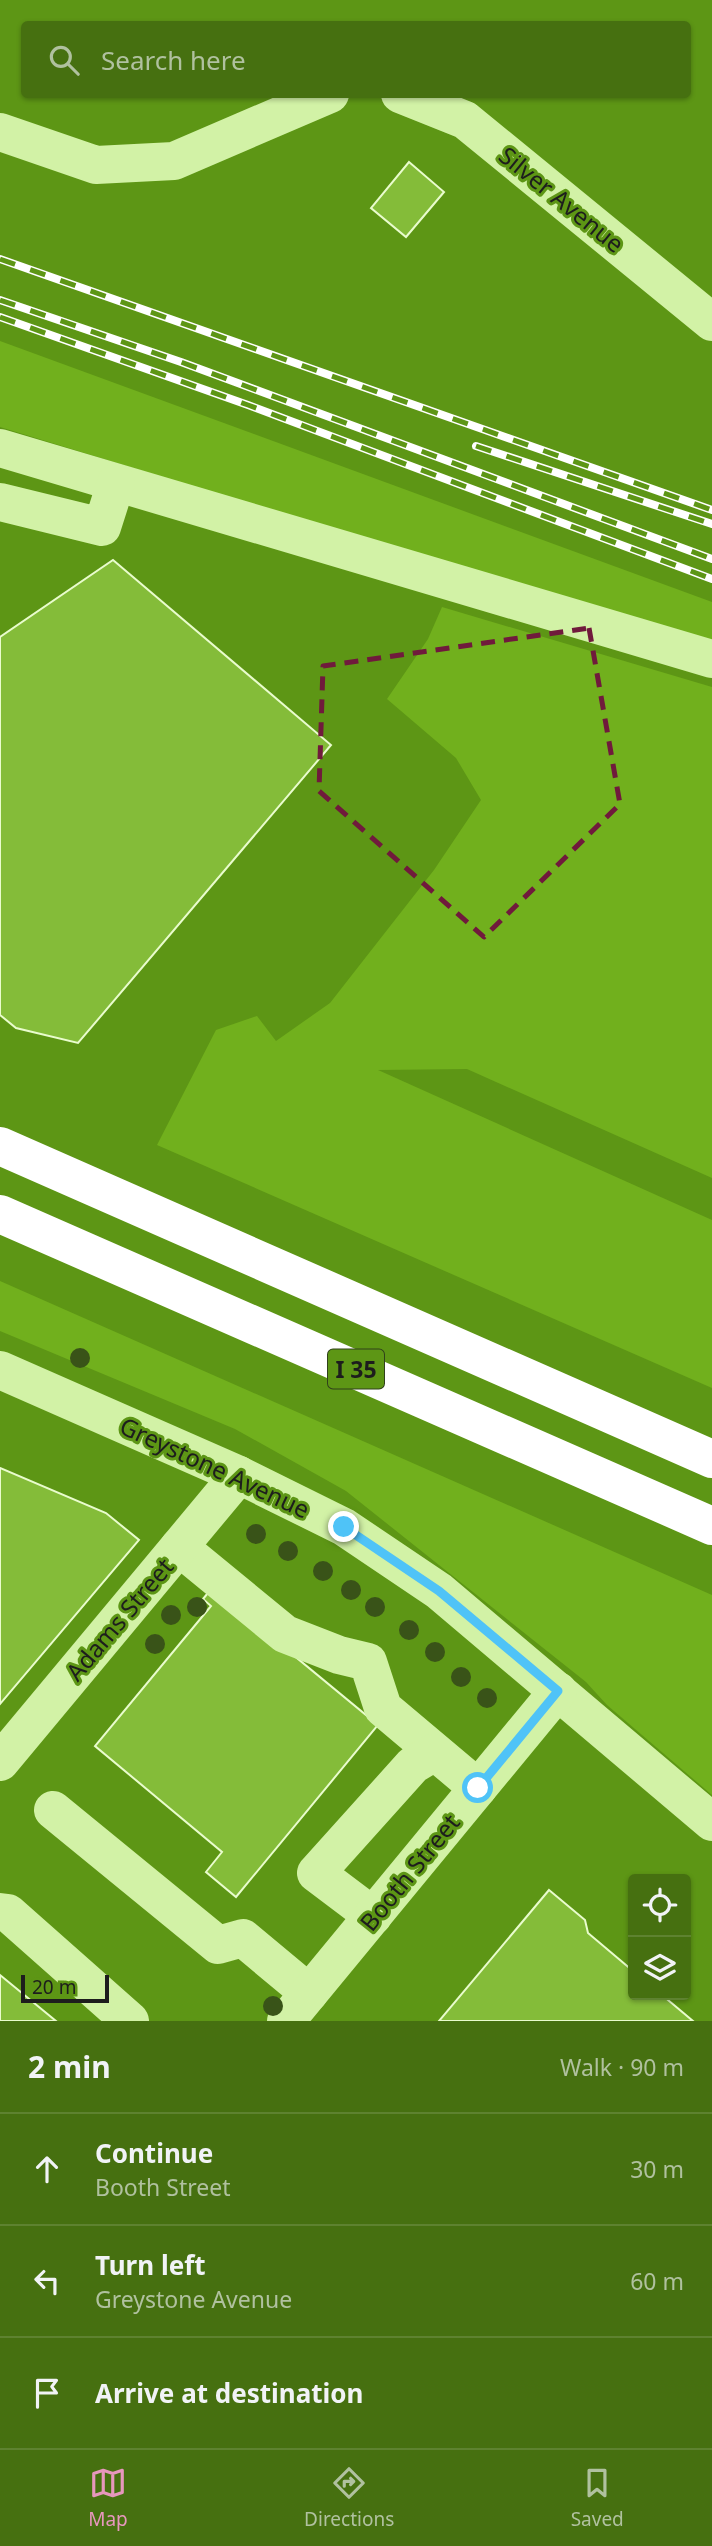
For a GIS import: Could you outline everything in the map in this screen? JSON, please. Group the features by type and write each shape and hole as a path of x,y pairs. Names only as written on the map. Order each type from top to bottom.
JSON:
{"highway":[{"path":"0,1126 70,1176"},
{"name":"I 35","path":"0,1146 712,1459"},
{"name":"I 35","path":"0,1213 712,1526"}],"street":[{"path":"0,132 96,165 174,161 321,98"},
{"name":"Silver Avenue","path":"410,98 465,120 712,322"},
{"path":"3,461 116,483 712,659"},
{"path":"0,502 102,527 116,483"},
{"name":"Greystone Avenue","path":"0,1370 239,1475 344,1527 439,1591 712,1822"},
{"name":"Adams Street","path":"0,1762 239,1475"},
{"path":"179,1547 285,1634 339,1655 368,1662 383,1708 433,1753 478,1788"},
{"name":"Booth Street","path":"303,2010 373,1916 558,1691"},
{"path":"373,1916 316,1872 413,1765 433,1753"},
{"path":"53,1810 218,1945 243,1938 303,2010"},
{"path":"0,1912 8,1913 130,2021"}],"highlighted area":[{"path":"589,628 620,804 484,937 319,791 323,666"}],"green space":[{"path":"0,341 712,602 712,646 0,427"},
{"path":"442,607 712,687 712,1178 467,1069 378,1070 712,1220 712,1388 157,1145 216,1030 257,1016 276,1041 330,1003 434,870 481,800 456,758 387,699 428,639"},
{"path":"0,1281 712,1595 712,1795 607,1705 586,1682 346,1491 235,1429 0,1331"}],"building":[{"path":"409,162 444,192 406,237 371,208"},
{"path":"113,560 331,745 78,1043 16,1028 0,1015 0,637"},
{"path":"0,1468 106,1513 139,1540 0,1704"},
{"path":"212,1588 378,1725 236,1897 206,1872 222,1852 95,1746 211,1606 203,1599"},
{"path":"549,1890 585,1920 588,1933 628,1967 628,2000 668,2000 693,2021 439,2021"},
{"path":"0,1975 56,2021 0,2021"}],"railway":[{"path":"0,259 712,510"},
{"path":"0,300 181,362 712,559"},
{"path":"0,317 248,405 712,579"},
{"path":"476,446 712,524"}],"route":[{"path":"344,1527 439,1591 558,1691 478,1788"}]}
